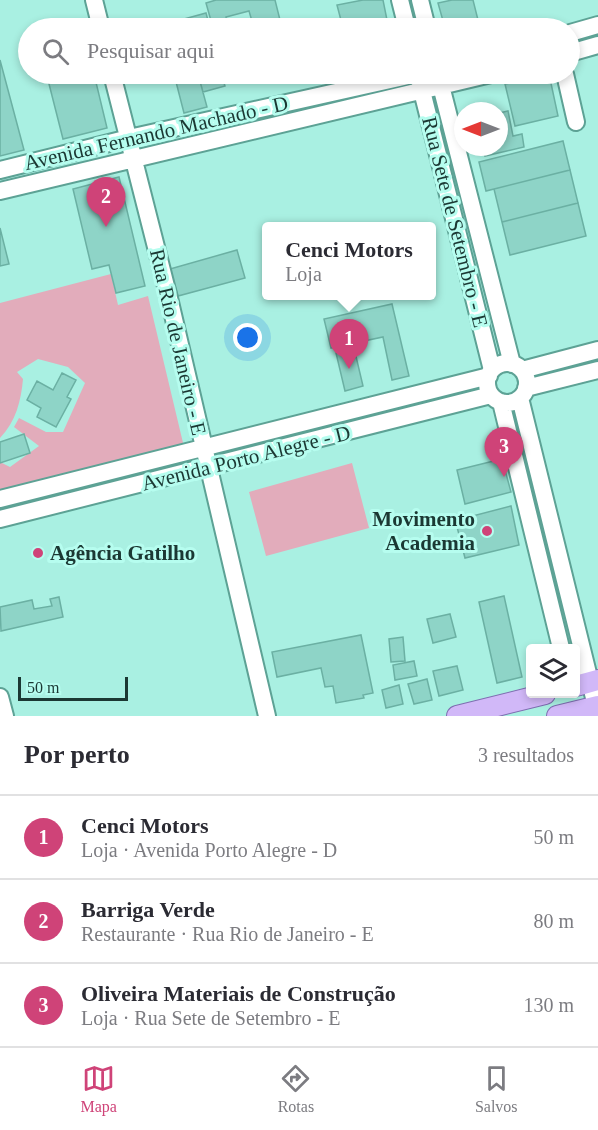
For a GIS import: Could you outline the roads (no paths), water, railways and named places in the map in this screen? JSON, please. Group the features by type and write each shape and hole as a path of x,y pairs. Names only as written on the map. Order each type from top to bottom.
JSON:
{"main road":[{"path":"456,716 526,698"},
{"path":"557,716 597,709"}],"street":[{"path":"94,0 98,18"},
{"path":"400,0 404,18"},
{"path":"420,0 424,18"},
{"path":"580,30 598,25"},
{"path":"580,50 598,45"},
{"name":"Rua Rio de Janeiro - E","path":"115,84 267,716"},
{"name":"Avenida Fernando Machado - D","path":"0,170 129,138 372,84"},
{"name":"Rua Sete de Setembro - E","path":"420,84 490,373"},
{"name":"Avenida Fernando Machado - D","path":"0,191 422,92 434,84"},
{"name":"Rua Sete de Setembro - E","path":"441,84 517,367"},
{"path":"567,84 576,122"},
{"path":"560,644 496,398 488,386 490,373 501,364 517,367 598,350"},
{"path":"517,367 585,685 597,709"},
{"path":"496,398 514,402 523,393 598,370"},
{"name":"Avenida Porto Alegre - D","path":"0,499 331,417 490,373"},
{"name":"Avenida Porto Alegre - D","path":"0,519 336,435 496,398"},
{"path":"331,417 336,435"},
{"path":"0,697 5,716"}],"place":[{"name":"Barriga Verde","path":"106,227"},
{"name":"Cenci Motors","path":"349,369"},
{"name":"Oliveira Materiais de Construção","path":"504,477"},
{"name":"Movimento Academia","path":"487,531"},
{"name":"Agência Gatilho","path":"38,553"}]}
